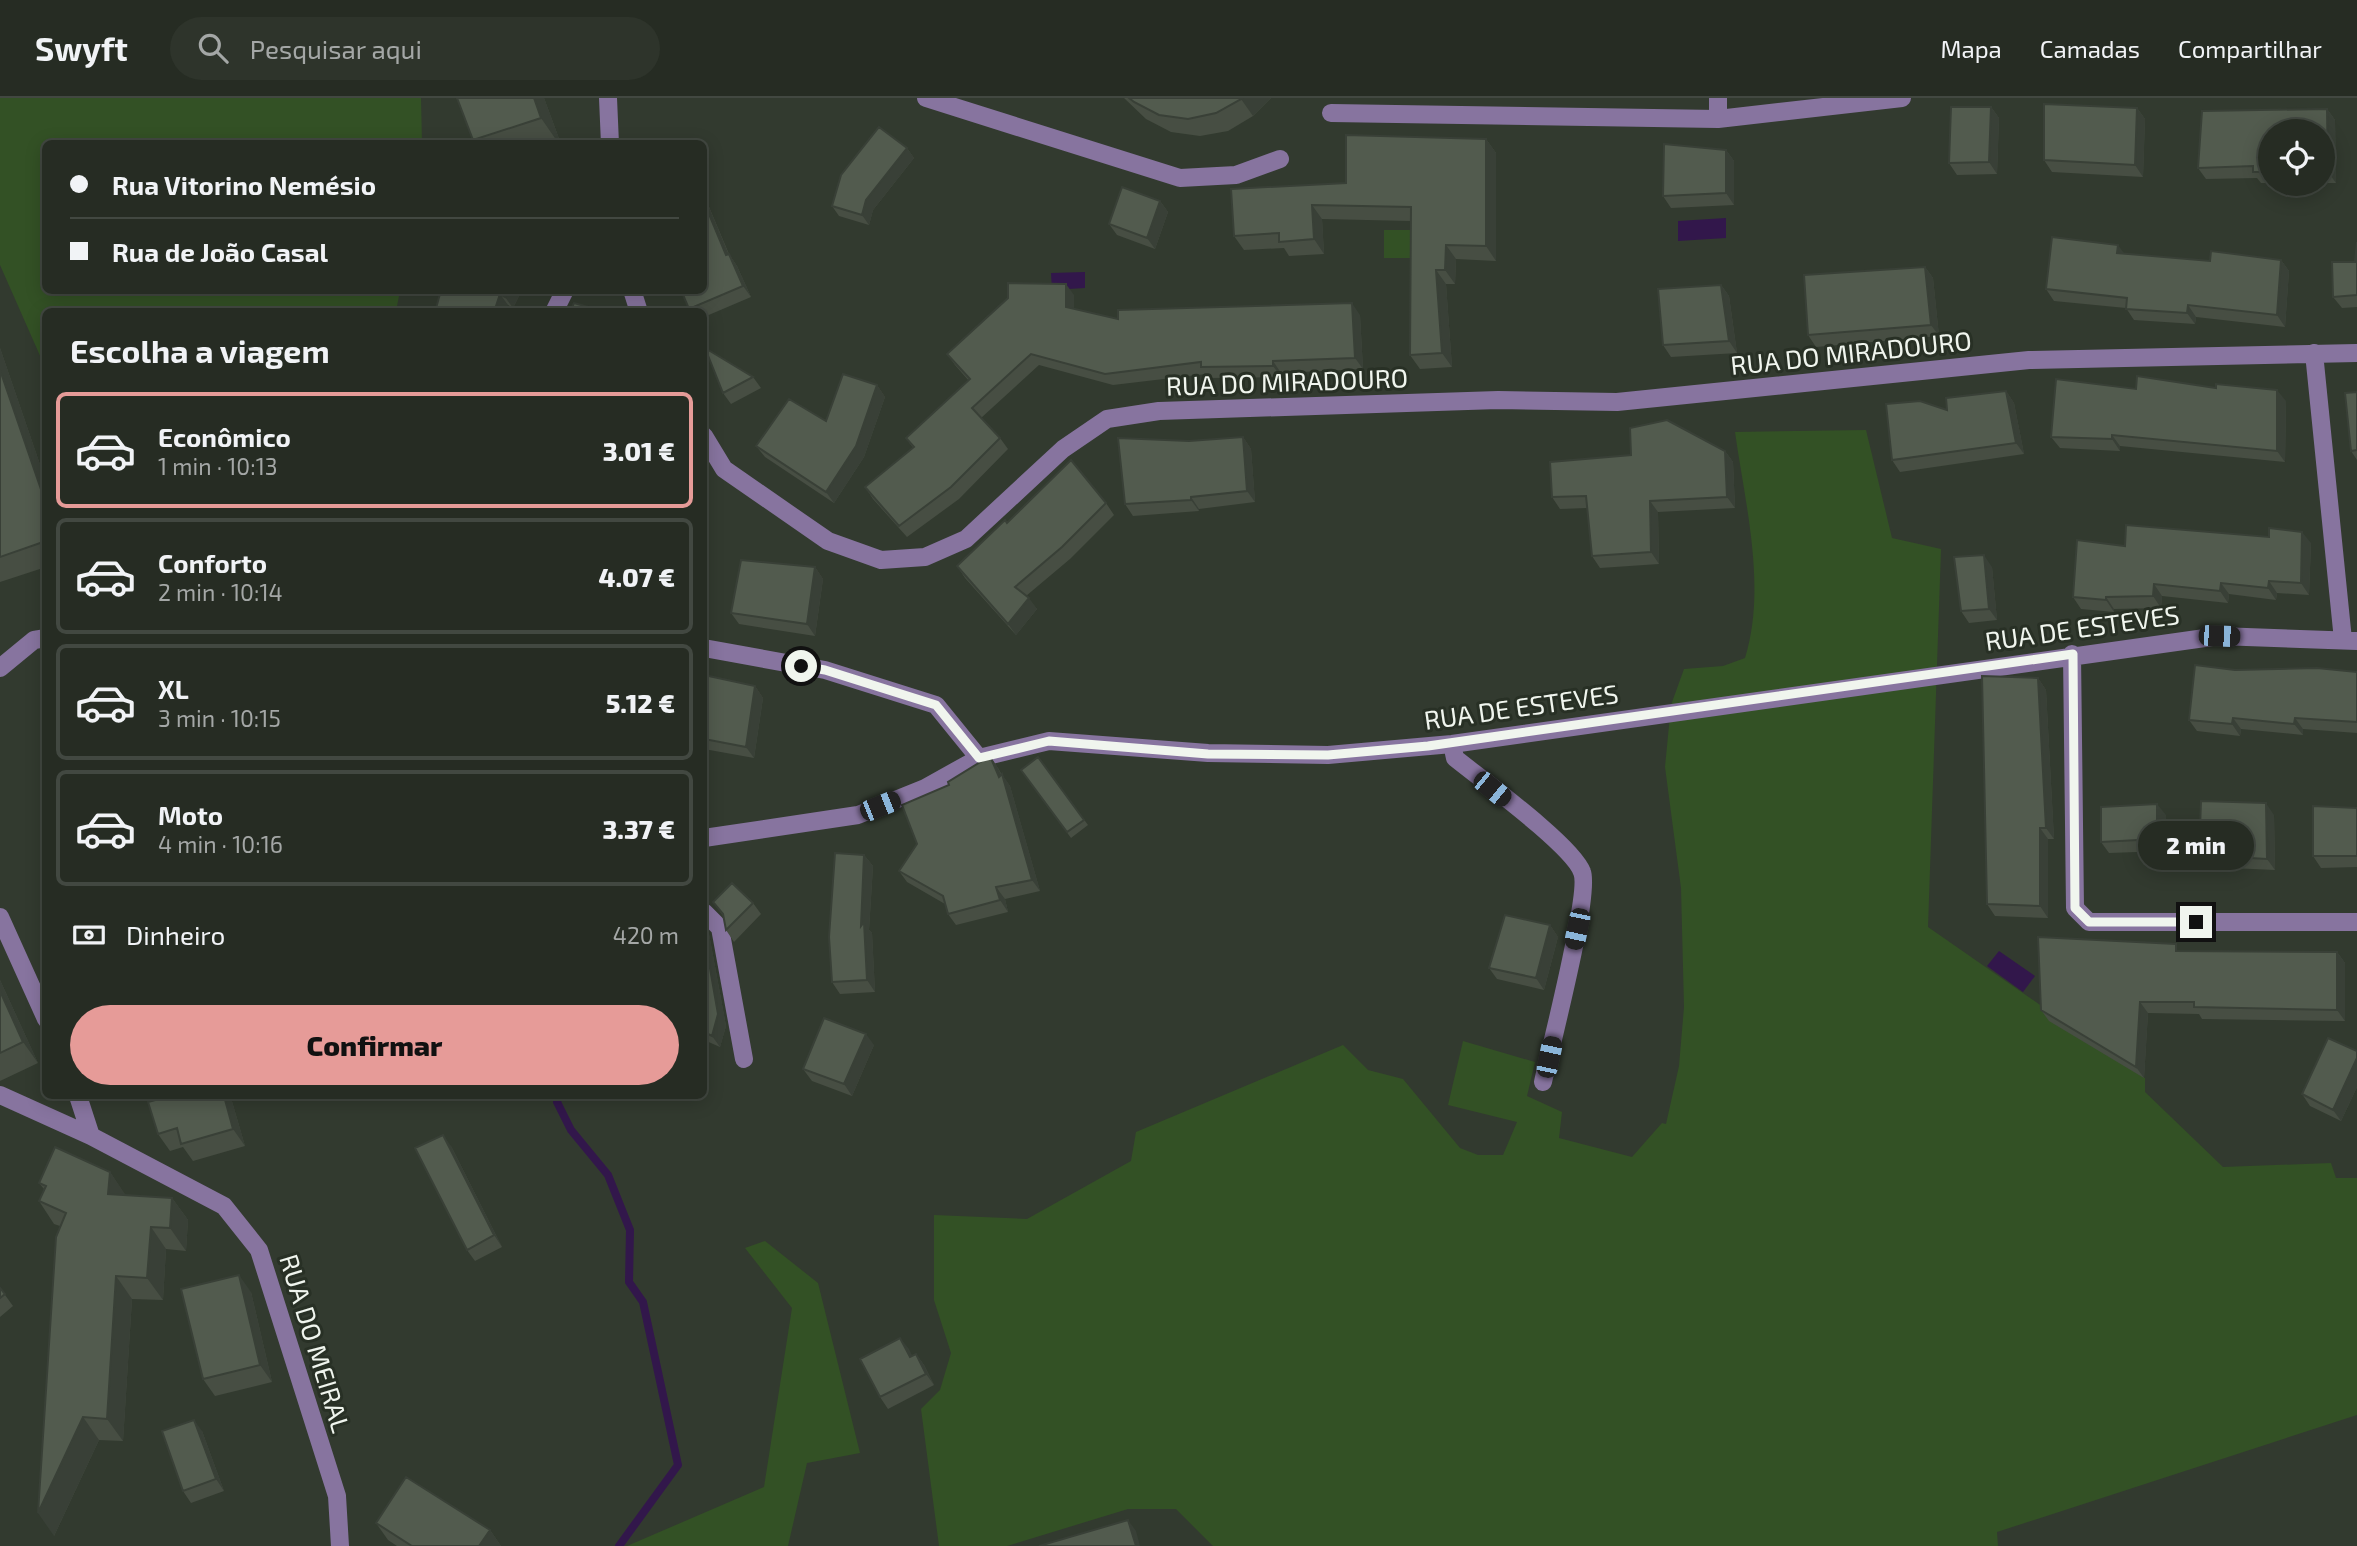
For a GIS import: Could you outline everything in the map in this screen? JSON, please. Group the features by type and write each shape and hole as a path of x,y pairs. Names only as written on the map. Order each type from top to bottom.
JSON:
{"street":[{"path":"608,98 610,140"},
{"path":"926,98 1180,178 1236,175 1280,159"},
{"path":"1718,98 1718,119"},
{"path":"1331,113 1461,107 1718,119 1902,98"},
{"name":"RUA DO MIRADOURO","path":"707,441 724,469 828,541 881,560 925,557 966,540 1063,449 1107,419 1159,411 1498,400 1617,402 2029,360 2357,353"},
{"path":"2314,354 2350,640"},
{"name":"RUA DE ESTEVES","path":"707,838 858,815 925,788 979,758 1049,741 1208,754 1328,755 1452,744 2073,654 2219,636 2350,640"},
{"path":"0,668 34,640 42,639"},
{"path":"707,650 825,670 936,705 979,758"},
{"path":"2073,654 2075,908 2089,922 2357,922"},
{"path":"1452,744 1455,758 1567,850 1583,873 1582,904 1543,1082"},
{"path":"707,915 720,928 744,1059"},
{"path":"0,917 42,1010"},
{"name":"RUA DO MEIRAL","path":"0,1096 91,1136 224,1206 259,1250 337,1496 340,1546"},
{"path":"79,1099 91,1136"}],"green space":[{"path":"0,98 421,98 422,140 42,140 42,294 399,294 397,308 42,308 42,360 0,265"},
{"path":"1384,230 1410,230 1411,258 1384,258"},
{"path":"1866,430 1892,538 1941,549 1928,927 2145,1078 2145,1092 2223,1167 2331,1163 2336,1178 2357,1178 2357,1415 1997,1532 1998,1546 1213,1546 1176,1509 1128,1509 1007,1546 939,1546 921,1409 940,1390 951,1353 934,1300 934,1215 1027,1219 1131,1161 1136,1132 1343,1045 1368,1070 1403,1079 1460,1148 1478,1155 1503,1155 1517,1122 1448,1105 1463,1041 1535,1062 1527,1096 1562,1112 1559,1138 1632,1157 1662,1123 1666,1124 1679,1066 1684,1007 1681,888 1665,767 1671,705 1684,669 1723,666 1745,658 1754,603 1754,574 1735,432"},
{"path":"765,1241 818,1283 860,1453 807,1463 788,1546 627,1546 764,1487 792,1308 745,1248"}],"shaded area":[{"path":"1726,218 1726,238 1678,241 1678,221"},
{"path":"1085,272 1085,288 1052,290 1051,273"},
{"path":"1999,951 2035,976 2023,992 1987,966"}],"building":[{"path":"457,98 534,98 541,118 473,140"},
{"path":"1129,98 1243,98 1216,113 1188,119 1159,115"},
{"path":"2044,104 2137,108 2135,165 2044,160"},
{"path":"1951,107 1991,107 1989,162 1949,163"},
{"path":"2327,109 2327,119 2258,119 2258,172 2253,172 2253,166 2198,168 2202,111"},
{"path":"879,127 907,148 866,200 862,215 832,206 841,175"},
{"path":"1346,135 1486,139 1486,246 1446,245 1445,270 1436,270 1442,353 1410,355 1411,207 1312,205 1314,239 1279,242 1279,233 1234,236 1231,189 1346,183"},
{"path":"1664,144 1726,150 1726,193 1663,196"},
{"path":"1122,187 1160,201 1147,238 1109,224"},
{"path":"707,209 726,255 729,254 743,286 689,308 683,294 707,294"},
{"path":"2052,237 2118,245 2117,253 2210,261 2211,251 2281,260 2277,315 2188,305 2187,313 2126,309 2127,298 2046,289"},
{"path":"2357,242 2357,295 2333,297 2332,262 2355,262"},
{"path":"1925,267 1931,325 1808,335 1804,275"},
{"path":"1008,283 1066,284 1066,307 1118,319 1118,310 1352,303 1355,358 1273,361 1273,366 1201,367 1201,362 1105,374 1031,354 972,408 1000,438 951,487 899,526 865,487 914,447 906,438 970,379 947,354 1008,298"},
{"path":"1721,285 1729,341 1663,345 1658,289"},
{"path":"440,294 500,294 495,308 436,308"},
{"path":"574,303 592,308 572,308"},
{"path":"707,349 753,377 723,393 707,353"},
{"path":"0,370 42,492 42,542 0,557"},
{"path":"843,374 877,385 856,446 826,492 756,446 789,399 826,421"},
{"path":"2137,376 2216,388 2216,384 2277,390 2277,451 2112,435 2112,439 2051,437 2056,379 2136,389"},
{"path":"2006,391 2016,443 1892,460 1886,404 1920,401 1947,410 1946,398"},
{"path":"2357,392 2357,450 2351,451 2345,393"},
{"path":"1667,420 1725,451 1727,497 1650,501 1651,552 1592,556 1586,496 1552,497 1550,462 1631,455 1630,428"},
{"path":"1243,437 1247,491 1191,497 1191,500 1125,504 1118,438 1189,441"},
{"path":"1071,460 1106,503 1062,547 1015,587 1029,598 1008,624 957,566 1005,520 1007,523"},
{"path":"2126,525 2269,537 2269,528 2302,532 2301,583 2269,581 2268,588 2221,583 2220,591 2154,584 2153,596 2106,597 2106,600 2073,597 2077,540 2125,546"},
{"path":"1984,555 1989,609 1961,611 1954,557"},
{"path":"741,560 815,567 807,624 731,613"},
{"path":"2195,665 2235,670 2317,668 2357,672 2357,722 2295,718 2294,724 2233,718 2232,724 2189,720"},
{"path":"707,676 755,686 746,747 707,740"},
{"path":"1982,676 2038,678 2046,828 2040,828 2040,906 1987,904"},
{"path":"990,756 999,777 1002,774 1032,880 996,887 1000,900 948,914 943,896 899,871 917,844 902,805 949,785 948,782"},
{"path":"1038,757 1084,820 1067,832 1021,770"},
{"path":"2201,801 2266,803 2267,859 2199,855"},
{"path":"2157,804 2157,839 2101,842 2101,807"},
{"path":"2313,806 2357,808 2357,856 2313,856"},
{"path":"835,853 864,855 861,926 864,922 867,980 832,982 829,937"},
{"path":"732,883 753,903 726,930 723,914 713,902"},
{"path":"1505,915 1550,925 1536,978 1489,968"},
{"path":"2038,937 2176,944 2176,951 2337,952 2337,1010 2194,1007 2194,1002 2140,1002 2136,1067 2041,1010"},
{"path":"707,951 718,1014 712,1036 707,1034"},
{"path":"0,991 23,1042 0,1053"},
{"path":"824,1018 866,1034 844,1084 803,1069"},
{"path":"2328,1038 2357,1051 2357,1058 2333,1110 2302,1094"},
{"path":"159,1099 225,1099 233,1129 181,1144 177,1128 158,1134 148,1102"},
{"path":"443,1135 494,1235 467,1250 415,1148"},
{"path":"55,1147 110,1172 108,1194 172,1198 170,1228 151,1227 147,1278 116,1276 107,1419 83,1417 38,1513 56,1237 66,1213 39,1201 46,1186 39,1183"},
{"path":"239,1275 260,1365 203,1379 181,1289"},
{"path":"900,1338 910,1357 916,1354 926,1374 880,1397 860,1359"},
{"path":"194,1420 216,1479 183,1491 162,1431"},
{"path":"406,1477 490,1530 479,1546 412,1546 376,1523"},
{"path":"1128,1520 1136,1546 1039,1546"}],"waterway":[{"path":"558,1099 571,1130 608,1175 630,1230 629,1282 643,1302 678,1465 619,1546"}],"route":[{"path":"801,666 825,670 936,705 979,758 1049,741 1208,754 1328,755 1452,744 2073,654 2075,908 2089,922 2196,922"}]}
